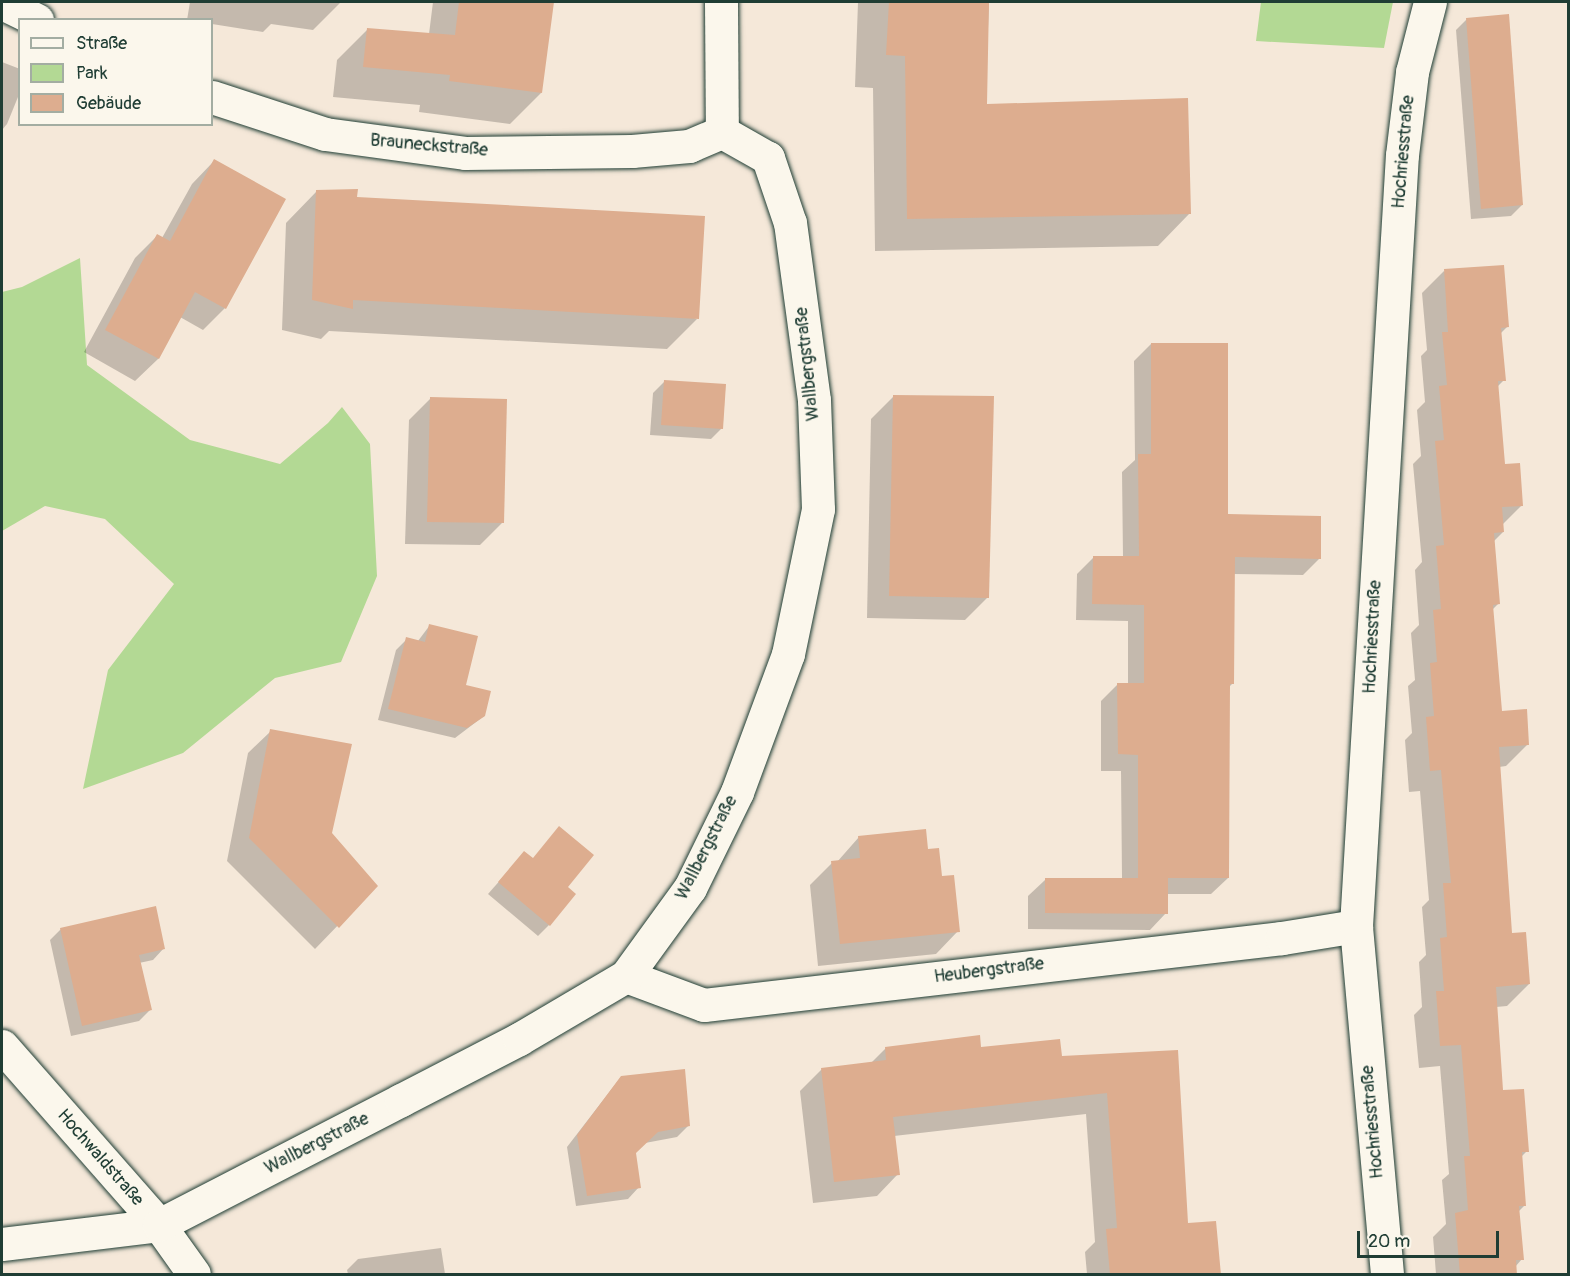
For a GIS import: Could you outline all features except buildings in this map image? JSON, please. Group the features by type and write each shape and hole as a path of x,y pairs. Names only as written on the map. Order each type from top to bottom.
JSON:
{"street":[{"path":"721,2 722,132"},
{"name":"Hochriesstraße","path":"1387,1275 1356,926 1402,155 1412,72 1430,2"},
{"path":"2,3 33,18"},
{"name":"Brauneckstraße","path":"213,97 324,134 465,153 632,151 689,146 722,132"},
{"name":"Wallbergstraße","path":"2,1244 159,1226 519,1039 626,976 690,888 736,792 788,654 818,509 814,400 790,223 768,158 722,132"},
{"name":"Heubergstraße","path":"626,976 704,1005 1282,938 1356,926"},
{"name":"Hochwaldstraße","path":"2,1046 159,1226 194,1275"}],"green space":[{"path":"1261,2 1393,2 1384,48 1256,41"},
{"path":"80,258 87,365 190,440 280,464 328,423 342,407 370,444 377,576 341,662 275,678 183,753 83,789 108,670 174,584 105,519 45,506 2,531 2,292 22,287"}]}
